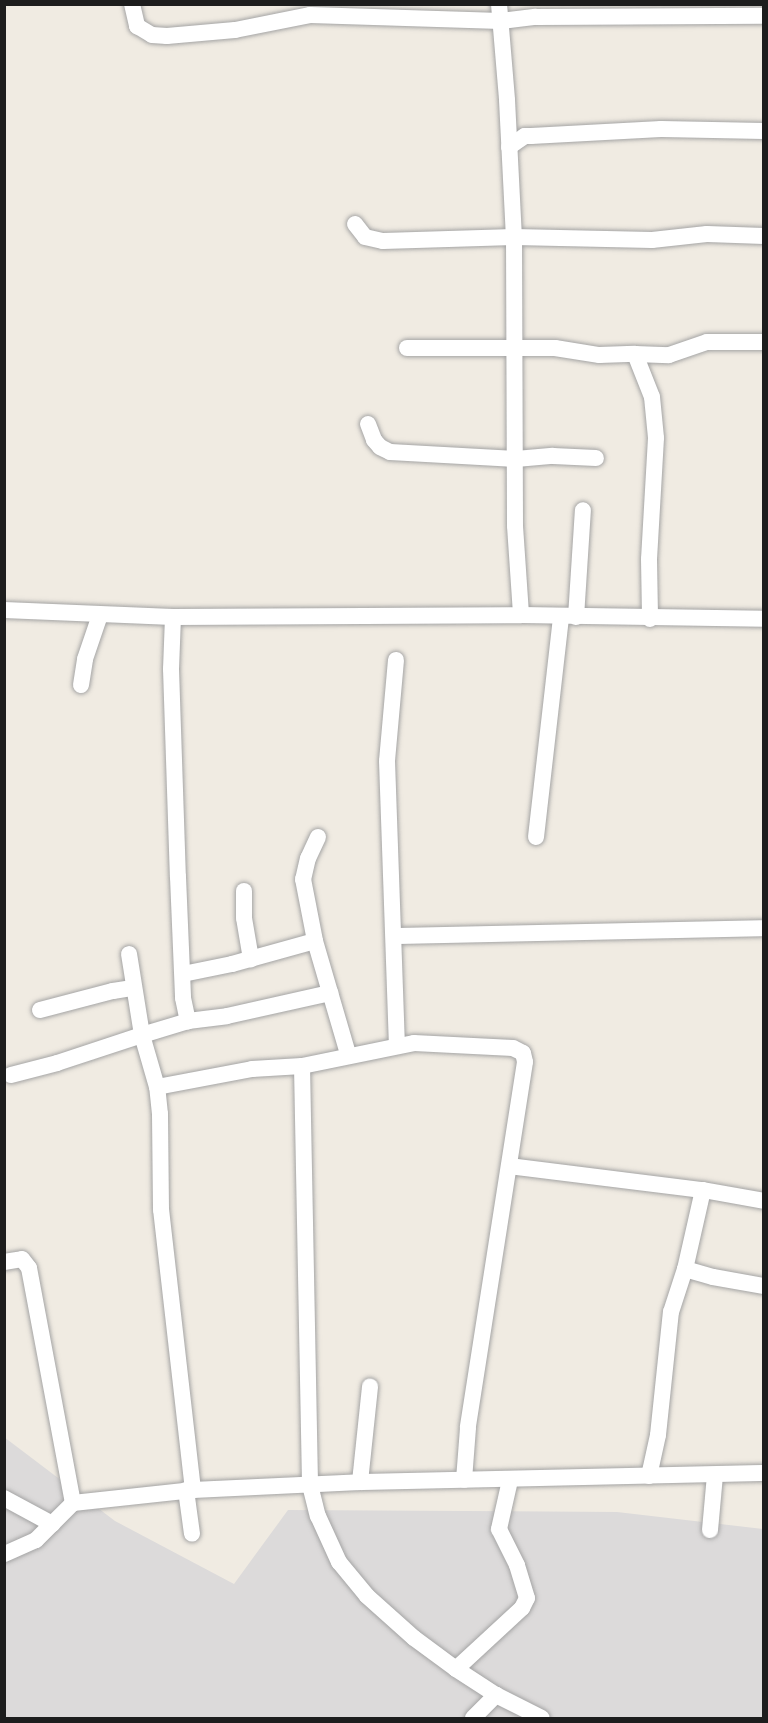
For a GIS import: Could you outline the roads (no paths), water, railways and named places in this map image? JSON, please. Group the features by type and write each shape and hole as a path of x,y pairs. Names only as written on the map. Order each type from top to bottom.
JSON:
{"street":[{"path":"132,4 137,26 152,34 167,36 235,30 310,15 504,13 764,16"},
{"path":"504,13 514,237 513,349 520,615"},
{"path":"508,120 525,136"},
{"path":"509,147 525,136 661,129 764,131"},
{"path":"355,224 364,237 382,241 514,237 652,240 707,234 764,236"},
{"path":"407,348 555,348 599,355 669,355 707,342 764,342"},
{"path":"635,354 652,397 656,438 649,559 650,619"},
{"path":"368,424 374,440 380,447 390,452 516,459 573,455 596,458"},
{"path":"536,837 583,510"},
{"path":"4,610 173,617 520,615 650,619 764,619"},
{"path":"81,685 84,659 100,615"},
{"path":"173,617 174,767 183,998 188,1021"},
{"path":"396,660 387,760 397,1044"},
{"path":"318,837 308,858 303,879 315,940 348,1054"},
{"path":"244,891 244,918 251,959"},
{"path":"394,936 764,928"},
{"path":"183,974 251,959 315,940"},
{"path":"129,954 142,1035 157,1087 160,1114 160,1210 190,1490 192,1534"},
{"path":"40,1010 113,990 133,988"},
{"path":"11,1075 57,1063 188,1021 227,1016 330,993"},
{"path":"157,1087 252,1069 302,1066 397,1044 439,1043 513,1048 523,1053 525,1062 468,1428 464,1480"},
{"path":"302,1066 310,1485 326,1537 350,1578 414,1638 496,1695 542,1719"},
{"path":"509,1166 704,1190 764,1201"},
{"path":"649,1476 658,1435 671,1312 685,1269 704,1190"},
{"path":"4,1262 22,1259 29,1268 73,1503"},
{"path":"685,1269 712,1277 764,1286"},
{"path":"360,1482 370,1387"},
{"path":"4,1554 36,1539 73,1503 190,1490 360,1482 764,1473"},
{"path":"710,1530 715,1475"},
{"path":"456,1669 522,1608 528,1598 518,1565 499,1529 510,1480"},
{"path":"4,1498 52,1524"},
{"path":"473,1719 496,1695"}]}
